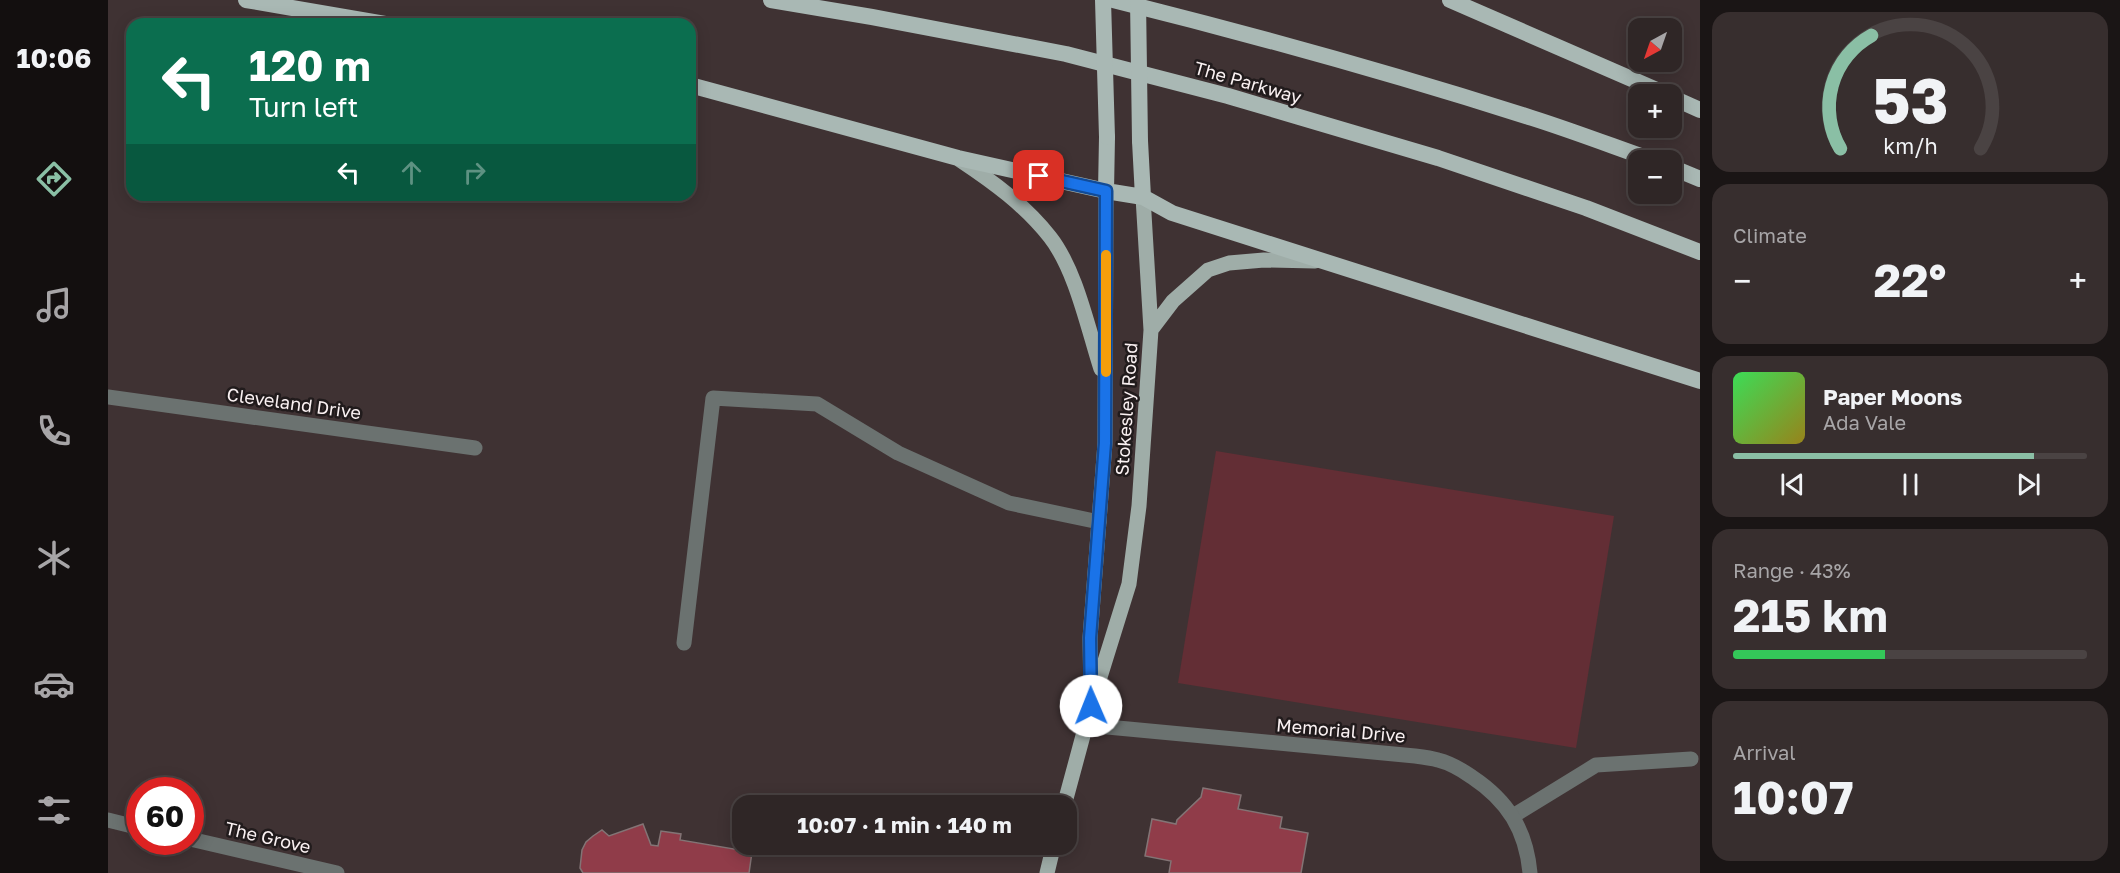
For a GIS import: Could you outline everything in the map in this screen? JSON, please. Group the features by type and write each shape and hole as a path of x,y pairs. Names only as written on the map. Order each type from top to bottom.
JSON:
{"highway":[{"path":"246,0 350,18"},
{"name":"The Parkway","path":"771,0 1066,54 1228,96 1438,158 1586,208 1700,252"},
{"name":"Stokesley Road","path":"1103,0 1107,137 1106,191"},
{"path":"1113,0 1240,31 1353,63 1534,118 1628,151"},
{"name":"Stokesley Road","path":"1138,0 1143,197"},
{"path":"1450,0 1643,84"},
{"path":"696,87 958,158 1143,197 1172,213 1700,381"},
{"path":"1682,102 1700,110"},
{"path":"1682,172 1700,179"}],"main road":[{"path":"958,158 1007,192 1051,238 1071,275 1106,383"},
{"name":"Stokesley Road","path":"1091,706 1090,638 1105,443 1106,191"},
{"name":"Stokesley Road","path":"1067,795 1091,706 1129,584 1139,506 1151,330 1143,197"},
{"path":"1151,330 1173,301 1208,270 1229,263 1263,260 1327,262"},
{"path":"1047,873 1051,855"}],"street":[{"name":"Cleveland Drive","path":"108,397 475,448"},
{"path":"684,643 713,398 817,404 898,453 1010,503 1099,522"},
{"name":"Memorial Drive","path":"1086,725 1440,760 1463,771 1487,787 1513,816 1524,839 1530,873"},
{"path":"1513,816 1596,765 1691,759"},
{"path":"108,820 126,824"},
{"name":"The Grove","path":"204,842 337,873"}],"shaded area":[{"path":"1216,451 1614,516 1576,748 1178,683"}],"building":[{"path":"1203,788 1241,795 1238,809 1282,817 1280,828 1308,833 1301,873 1169,873 1171,861 1145,856 1152,819 1176,824 1177,820 1201,797"},
{"path":"643,824 651,845 658,846 661,831 681,834 680,840 732,849 732,855 752,855 749,873 583,873 580,868 582,850 586,842 602,830 609,836"}],"slow traffic":[{"path":"1106,255 1106,372"}],"route":[{"path":"1039,176 1106,191 1105,443 1090,638 1091,706"}]}
